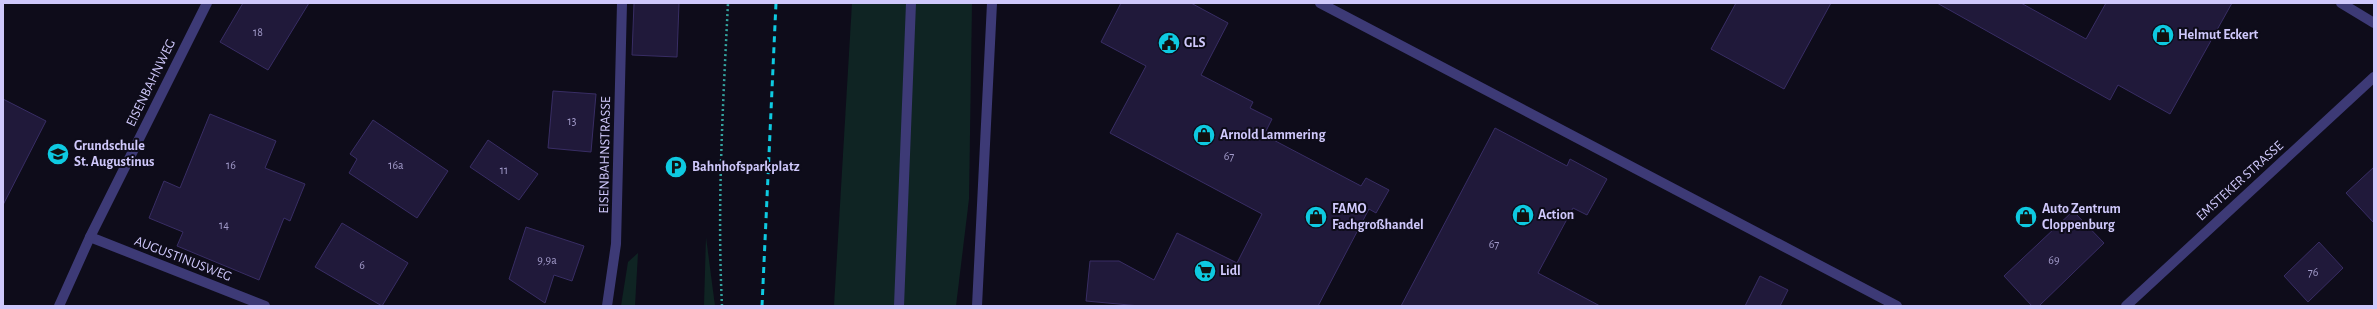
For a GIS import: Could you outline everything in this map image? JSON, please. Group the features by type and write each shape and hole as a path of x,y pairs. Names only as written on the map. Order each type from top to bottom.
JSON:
{"street":[{"name":"EISENBAHNWEG","path":"59,306 90,237 207,3"},
{"name":"EISENBAHNSTRASSE","path":"607,306 616,244 622,3"},
{"path":"899,306 911,3"},
{"path":"977,306 992,3"},
{"path":"1320,3 1897,306"},
{"path":"2341,3 2374,24"},
{"name":"EMSTEKER STRASSE","path":"2126,306 2374,77"},
{"name":"AUGUSTINUSWEG","path":"90,237 265,306"}],"path":[{"path":"722,306 720,256 720,160 728,3"}],"green space":[{"path":"852,3 972,3 969,199 956,306 834,306"},
{"path":"706,237 715,306 704,306"},
{"path":"638,253 635,306 621,306 628,262"}],"building":[{"path":"243,3 309,3 268,70 220,42"},
{"path":"634,3 679,3 677,57 632,55"},
{"path":"1121,3 1191,3 1228,23 1201,75 1253,102 1250,108 1272,119 1264,135 1361,186 1366,178 1389,190 1376,213 1369,209 1318,306 1140,306 1086,301 1090,261 1119,261 1154,280 1177,233 1237,263 1262,214 1110,133 1146,66 1101,42"},
{"path":"1736,3 1831,3 1784,89 1711,49"},
{"path":"1937,3 2021,3 2086,39 2106,3 2232,3 2170,114 2118,85 2110,100"},
{"path":"553,91 596,94 591,152 548,148"},
{"path":"3,99 46,121 3,205"},
{"path":"210,114 276,141 265,168 305,184 290,221 284,218 259,280 177,246 183,232 149,218 164,181 180,188"},
{"path":"373,120 448,171 417,218 349,173 357,159 350,154"},
{"path":"1495,128 1567,166 1570,159 1607,179 1587,215 1573,208 1538,273 1600,306 1401,306"},
{"path":"488,140 538,174 519,200 470,167"},
{"path":"2374,167 2374,223 2346,193"},
{"path":"2073,211 2104,243 2039,306 2032,306 2004,276"},
{"path":"342,223 408,263 382,306 315,267"},
{"path":"526,227 584,246 572,281 554,275 545,303 509,279"},
{"path":"2319,242 2343,268 2308,302 2284,276"},
{"path":"1760,276 1788,290 1780,306 1745,306"}],"railway":[{"path":"762,306 776,3"}],"place":[{"name":"Helmut Eckert","path":"2163,35"},
{"name":"GLS","path":"1169,43"},
{"name":"Arnold Lammering","path":"1204,135"},
{"name":"Grundschule St. Augustinus","path":"58,154"},
{"name":"Bahnhofsparkplatz","path":"676,167"},
{"name":"Action","path":"1523,215"},
{"name":"FAMO Fachgroßhandel","path":"1316,217"},
{"name":"Auto Zentrum Cloppenburg","path":"2026,217"},
{"name":"Lidl","path":"1205,271"}]}
